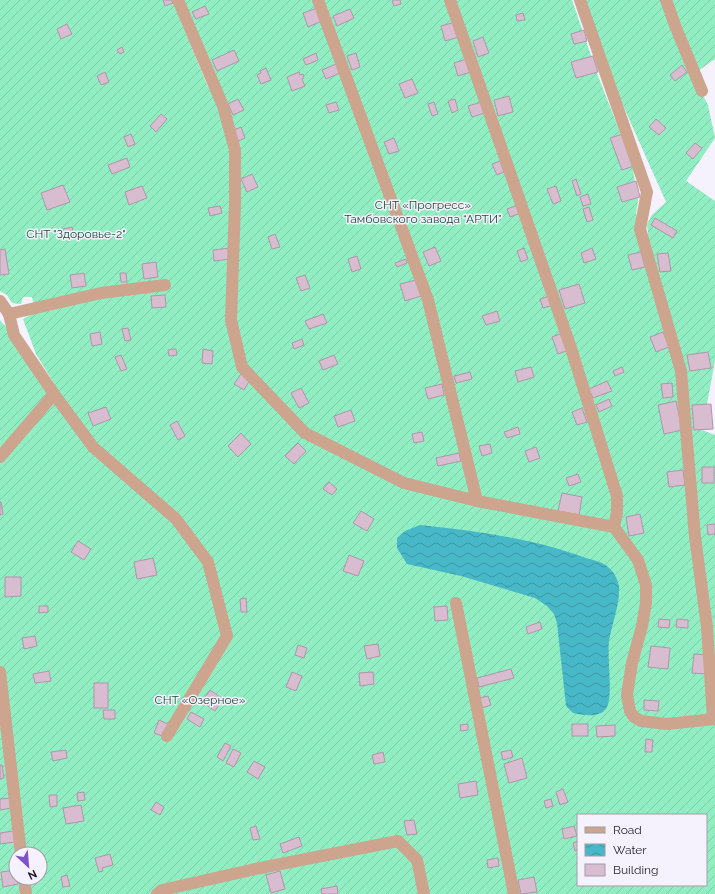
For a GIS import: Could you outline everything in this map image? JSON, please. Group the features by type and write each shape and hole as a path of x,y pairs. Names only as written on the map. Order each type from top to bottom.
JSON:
{"lane":[{"path":"178,0 223,106 235,150 235,203 231,320 242,367 305,433 404,483 477,501 614,527 638,560 646,585 644,611 632,663 627,696 630,711 634,717 641,721 667,724 714,719 707,628 695,537 681,371 640,229 647,192 580,0"},
{"path":"318,0 428,300 477,501"},
{"path":"450,0 570,345 617,496 617,512 614,527"},
{"path":"666,0 702,91"},
{"path":"9,314 101,294 165,285"},
{"path":"0,301 9,314 14,335 54,394 93,447 176,520 208,562 227,636 167,736"},
{"path":"0,457 54,394"},
{"path":"456,603 514,894"},
{"path":"0,672 20,846"},
{"path":"157,894 162,890 247,870 398,841 417,860 424,894"}],"green space":[{"path":"0,0 172,0 208,87 217,83 184,0 572,0 598,76 632,163 638,201 636,213 639,235 648,234 647,224 652,215 666,202 597,47 582,0 715,0 715,59 692,75 708,105 715,138 686,181 715,201 715,361 702,430 715,435 715,894 0,894 0,320 55,385 36,354 23,319 36,312 32,297 23,297 21,304 12,303 7,295 0,291"}],"water":[{"path":"420,525 525,540 598,561 610,569 618,581 619,594 609,641 610,694 607,707 604,711 596,715 582,715 573,713 566,706 557,623 554,614 547,606 535,598 461,576 407,564 397,548 397,538 405,531"}],"building":[{"path":"163,0 171,0 173,3 165,6"},
{"path":"400,0 401,4 394,6 392,1"},
{"path":"205,6 209,14 196,19 192,12"},
{"path":"317,8 322,21 308,27 303,13"},
{"path":"350,9 354,18 337,26 333,16"},
{"path":"523,13 525,20 517,21 516,15"},
{"path":"455,22 459,37 445,41 441,26"},
{"path":"67,24 72,34 61,39 57,29"},
{"path":"584,30 587,41 574,44 571,34"},
{"path":"483,37 489,53 478,57 473,41"},
{"path":"122,47 124,52 120,54 117,50"},
{"path":"234,50 239,61 217,71 212,60"},
{"path":"316,53 318,60 306,65 303,59"},
{"path":"356,53 360,67 352,70 347,56"},
{"path":"593,56 598,72 576,78 571,62"},
{"path":"467,59 471,72 458,76 454,63"},
{"path":"336,64 340,73 326,79 322,70"},
{"path":"682,65 687,72 675,81 670,75"},
{"path":"266,68 271,80 261,84 257,75 261,73 260,71"},
{"path":"105,72 109,82 101,85 97,76"},
{"path":"299,72 300,75 303,74 304,78 302,79 305,86 292,91 287,77"},
{"path":"412,79 418,93 405,98 399,84"},
{"path":"509,96 513,112 498,116 494,100"},
{"path":"238,99 244,110 233,115 228,104"},
{"path":"455,99 458,110 452,113 448,101"},
{"path":"336,102 339,110 329,113 326,105"},
{"path":"434,102 438,114 432,116 428,104"},
{"path":"482,102 485,113 472,117 468,106"},
{"path":"161,114 167,119 156,132 150,126"},
{"path":"656,119 666,128 659,135 649,127"},
{"path":"241,127 245,138 238,141 234,130"},
{"path":"131,134 135,144 128,147 124,137"},
{"path":"623,134 634,166 622,170 610,138"},
{"path":"394,138 399,151 389,154 384,142"},
{"path":"695,143 702,148 693,159 686,153"},
{"path":"127,158 130,167 112,174 108,165"},
{"path":"500,161 504,172 497,175 492,164"},
{"path":"252,174 258,187 247,192 241,179"},
{"path":"576,179 581,194 577,196 572,181"},
{"path":"636,181 640,197 622,202 617,187"},
{"path":"63,185 70,202 47,210 41,193"},
{"path":"142,186 147,198 129,205 125,192"},
{"path":"556,186 561,201 553,204 547,189"},
{"path":"588,194 591,204 583,206 580,197"},
{"path":"518,205 521,213 510,217 507,209"},
{"path":"220,206 222,213 210,216 208,208"},
{"path":"589,207 593,220 587,222 583,209"},
{"path":"655,218 677,231 673,238 651,225"},
{"path":"72,227 74,235 65,237 63,229"},
{"path":"275,234 280,247 272,249 268,237"},
{"path":"435,247 441,261 429,266 423,252"},
{"path":"230,248 231,259 214,261 213,250"},
{"path":"524,248 528,259 521,262 517,251"},
{"path":"592,248 596,259 584,263 581,253"},
{"path":"5,249 9,274 0,275 0,250"},
{"path":"641,252 645,267 632,270 628,255"},
{"path":"668,253 671,271 660,272 657,254"},
{"path":"357,256 361,269 352,272 348,259"},
{"path":"406,259 407,263 397,267 395,263"},
{"path":"156,262 158,277 144,279 142,264"},
{"path":"84,273 86,286 72,288 70,275"},
{"path":"120,273 126,273 127,282 121,282"},
{"path":"305,275 310,288 301,291 296,278"},
{"path":"416,280 421,296 405,301 400,284"},
{"path":"579,284 585,303 565,309 559,290"},
{"path":"165,295 166,307 152,308 151,296"},
{"path":"552,295 554,305 543,308 540,299"},
{"path":"497,311 500,321 486,325 482,316"},
{"path":"323,314 327,323 309,329 305,321"},
{"path":"128,328 131,340 125,341 122,329"},
{"path":"100,332 102,344 92,346 90,334"},
{"path":"663,332 669,347 656,352 650,337"},
{"path":"562,333 569,350 558,354 552,337"},
{"path":"302,339 304,345 294,349 292,343"},
{"path":"176,349 177,355 169,356 168,350"},
{"path":"203,349 213,351 212,364 202,363"},
{"path":"708,352 711,368 690,371 687,355"},
{"path":"121,355 127,369 121,371 115,357"},
{"path":"334,355 338,364 323,370 319,361"},
{"path":"531,367 534,377 518,382 515,371"},
{"path":"622,367 624,372 615,376 613,371"},
{"path":"470,372 472,379 456,383 454,376"},
{"path":"241,374 250,380 244,390 234,384"},
{"path":"607,381 612,391 593,398 589,389"},
{"path":"672,383 673,397 663,398 661,384"},
{"path":"442,384 444,395 428,399 425,388"},
{"path":"301,388 309,403 299,408 291,393"},
{"path":"609,399 612,406 599,412 596,405"},
{"path":"676,401 682,430 664,434 658,405"},
{"path":"711,404 713,429 694,430 692,405"},
{"path":"106,407 111,419 93,426 88,413"},
{"path":"582,408 587,422 577,425 572,412"},
{"path":"351,410 355,421 338,427 334,416"},
{"path":"177,421 185,436 178,440 170,425"},
{"path":"518,427 520,434 507,438 504,432"},
{"path":"422,432 424,441 414,443 412,434"},
{"path":"241,433 251,444 238,457 228,446"},
{"path":"298,443 306,451 294,464 285,456"},
{"path":"490,444 492,453 482,456 479,446"},
{"path":"536,447 540,458 529,462 525,451"},
{"path":"459,453 461,461 438,466 436,458"},
{"path":"702,467 714,467 714,483 702,483"},
{"path":"683,470 685,485 669,487 667,472"},
{"path":"578,474 581,482 569,486 566,478"},
{"path":"329,482 337,489 332,495 323,489"},
{"path":"562,493 582,497 579,515 558,511"},
{"path":"0,502 3,514 0,515"},
{"path":"361,511 374,519 367,531 353,523"},
{"path":"640,514 644,533 629,536 626,517"},
{"path":"715,524 715,534 708,535 707,525"},
{"path":"78,541 91,549 84,560 71,552"},
{"path":"349,555 364,561 358,576 343,571"},
{"path":"153,558 157,575 137,579 134,562"},
{"path":"5,577 21,577 21,596 5,597"},
{"path":"246,598 247,612 241,612 240,599"},
{"path":"39,606 48,606 48,612 39,613"},
{"path":"447,606 448,620 435,621 434,607"},
{"path":"659,619 670,620 669,628 658,627"},
{"path":"677,619 688,620 688,628 676,627"},
{"path":"540,622 542,629 528,634 526,627"},
{"path":"35,636 37,646 24,649 22,638"},
{"path":"378,644 380,656 367,659 364,646"},
{"path":"298,645 307,648 304,658 295,655"},
{"path":"651,646 670,648 668,669 648,667"},
{"path":"694,654 707,655 706,674 692,673"},
{"path":"511,669 514,678 479,687 477,678"},
{"path":"49,671 51,681 35,683 33,674"},
{"path":"292,672 302,676 296,691 286,687"},
{"path":"373,672 374,684 360,686 359,673"},
{"path":"94,683 108,683 108,708 94,708"},
{"path":"210,690 223,699 215,711 202,702"},
{"path":"488,696 491,705 482,708 480,698"},
{"path":"644,700 659,701 658,711 644,710"},
{"path":"103,710 115,710 115,719 104,719"},
{"path":"191,712 204,719 200,727 187,719"},
{"path":"159,720 170,725 165,737 154,733"},
{"path":"468,724 468,730 461,731 460,725"},
{"path":"572,724 588,724 588,736 572,736"},
{"path":"615,725 615,736 597,737 596,726"},
{"path":"646,739 653,740 652,752 645,752"},
{"path":"225,743 231,746 223,761 217,757"},
{"path":"233,749 241,753 234,767 226,763"},
{"path":"66,750 67,758 53,761 51,752"},
{"path":"511,750 513,757 503,760 501,752"},
{"path":"383,752 385,762 374,764 372,755"},
{"path":"522,758 527,778 509,783 504,764"},
{"path":"254,761 265,767 258,779 247,772"},
{"path":"0,765 2,765 4,778 0,779"},
{"path":"476,781 478,795 460,798 458,784"},
{"path":"563,789 568,802 560,805 556,792"},
{"path":"84,792 85,800 78,801 77,793"},
{"path":"49,795 57,795 57,806 50,807"},
{"path":"11,798 12,808 0,810 0,799"},
{"path":"551,799 553,806 546,808 544,801"},
{"path":"156,802 164,807 160,815 151,810"},
{"path":"81,805 84,821 66,824 63,808"},
{"path":"414,820 417,834 407,835 404,821"},
{"path":"256,826 260,839 253,840 250,828"},
{"path":"574,826 577,836 564,839 562,829"},
{"path":"14,831 15,842 0,844 0,833"},
{"path":"299,837 302,846 283,853 280,844"},
{"path":"577,841 577,850 575,851 573,843"},
{"path":"110,854 113,865 102,868 103,871 99,872 95,858"},
{"path":"498,858 499,866 488,868 487,860"},
{"path":"8,871 8,886 3,887 1,872"},
{"path":"280,871 285,889 271,893 266,875"},
{"path":"67,875 70,886 63,887 61,877"},
{"path":"534,877 537,892 521,894 518,880"},
{"path":"337,886 338,894 322,894 321,889"}],"park label":[{"name":"СНТ «Прогресс» Тамбовского завода “АРТИ”","path":"423,212"},
{"name":"СНТ \"Здоровье-2\"","path":"76,234"},
{"name":"СНТ «Озерное»","path":"200,700"}]}
